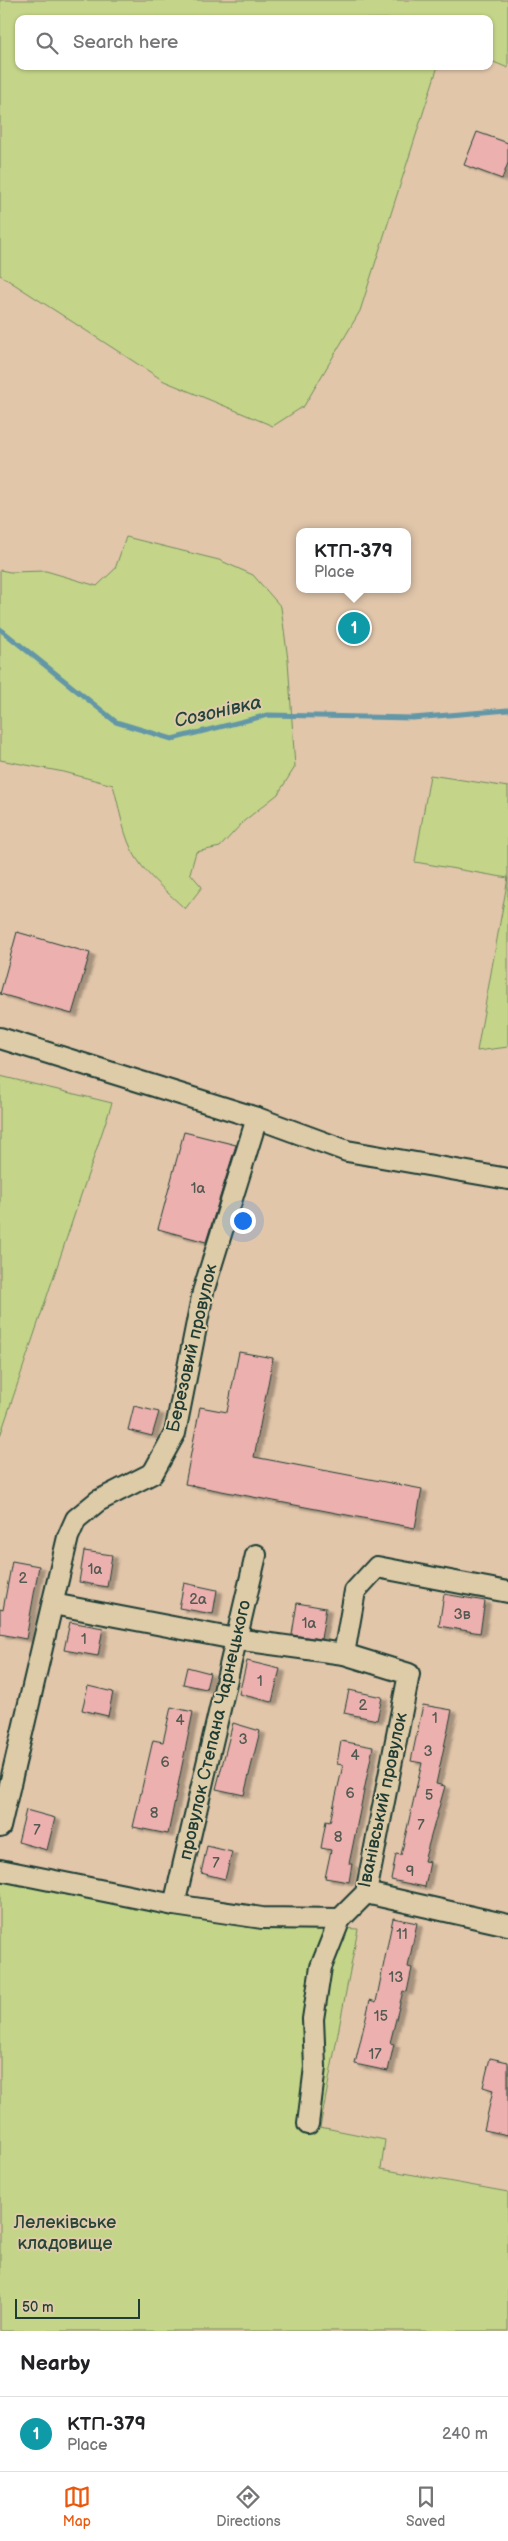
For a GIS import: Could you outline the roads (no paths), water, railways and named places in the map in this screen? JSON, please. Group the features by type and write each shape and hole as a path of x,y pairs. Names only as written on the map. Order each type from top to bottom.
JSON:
{"street":[{"path":"0,1038 257,1118 347,1151 508,1179"},
{"name":"Березовий провулок","path":"0,1827 68,1537 76,1519 98,1501 153,1473 175,1433 203,1292 257,1118"},
{"name":"провулок Степана Чарнецького","path":"174,1905 256,1555"},
{"path":"53,1604 235,1639 344,1654 355,1590 377,1567 508,1592"},
{"name":"Іванівський провулок","path":"308,2124 315,2067 313,2019 321,1967 340,1919 366,1893 409,1674 344,1654"},
{"path":"0,1870 174,1905 262,1918 340,1919"},
{"path":"366,1893 508,1925"}],"waterway":[{"name":"Созонівка","path":"0,629 116,722 172,739 268,715 413,718 508,710"}],"place":[{"name":"КТП-379","path":"354,628"}],"park label":[{"name":"Лелеківське кладовище","path":"65,2232"}]}
